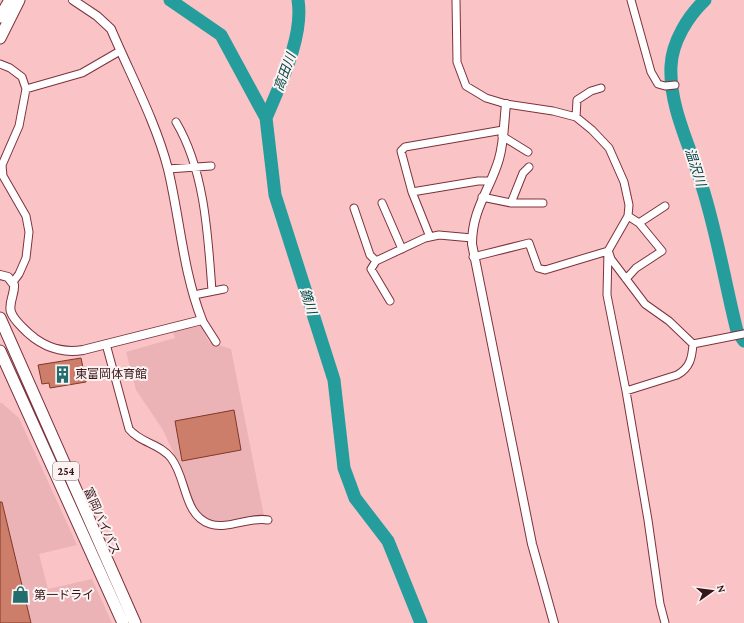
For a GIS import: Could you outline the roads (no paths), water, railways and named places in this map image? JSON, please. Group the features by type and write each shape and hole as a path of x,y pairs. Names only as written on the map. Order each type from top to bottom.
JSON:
{"highway":[{"path":"0,17 10,0"},
{"path":"0,38 19,0"},
{"name":"富岡バイパス","path":"0,318 135,623"},
{"name":"富岡バイパス","path":"0,351 123,623"}],"street":[{"path":"73,0 97,16 111,29 156,134 168,169 188,276 202,320 216,342"},
{"path":"456,0 457,62 466,86 474,92 506,104 554,111 576,118 592,130 609,148 624,182 629,205 628,216 608,251 607,296 626,391 648,520 660,604 665,623"},
{"path":"631,0 651,72 658,84 665,86 675,85"},
{"path":"26,89 82,73 120,50"},
{"path":"0,64 10,68 22,77 26,89 18,126 2,165 3,176 26,216 29,232 26,258 19,274 13,282"},
{"path":"576,118 577,100 591,91 601,88"},
{"path":"506,104 499,158 482,197 475,218 472,238 473,257 532,544 554,623"},
{"path":"176,122 188,142 207,222 212,291"},
{"path":"430,237 412,192 401,151 405,147 502,133 528,152"},
{"path":"168,169 210,166"},
{"path":"510,203 523,173 529,167"},
{"path":"412,192 478,181 490,181"},
{"path":"482,197 510,203 543,203"},
{"path":"382,203 402,249"},
{"path":"639,223 665,206"},
{"path":"354,208 370,255 376,261"},
{"path":"626,279 636,268 662,251 639,223 628,216"},
{"path":"390,301 371,269 376,261 430,237 439,235 472,238"},
{"path":"473,257 529,243 538,268 545,270 608,251"},
{"path":"608,251 611,259 645,304 669,321 693,344"},
{"path":"0,275 8,277 13,282 15,288 10,305 11,312 20,324 38,342 64,352 83,350 202,320"},
{"path":"194,294 224,289"},
{"path":"693,344 736,334 744,334"},
{"path":"106,344 129,430 139,439 161,449 171,458 179,473 190,505 198,518 212,525 268,520"},
{"path":"626,391 683,372 689,365 693,344"}],"waterway":[{"name":"鏑川","path":"170,0 221,35 266,118 275,195 334,380 344,468 355,498 388,541 421,623"},
{"name":"高田川","path":"266,118 290,60 298,29 298,0"},
{"name":"温沢川","path":"705,0 687,22 674,48 671,66 671,82 677,112 712,222 737,331 744,341"}],"place":[{"name":"東富岡体育館","path":"62,374"},
{"name":"第一ドライ","path":"21,595"}]}
